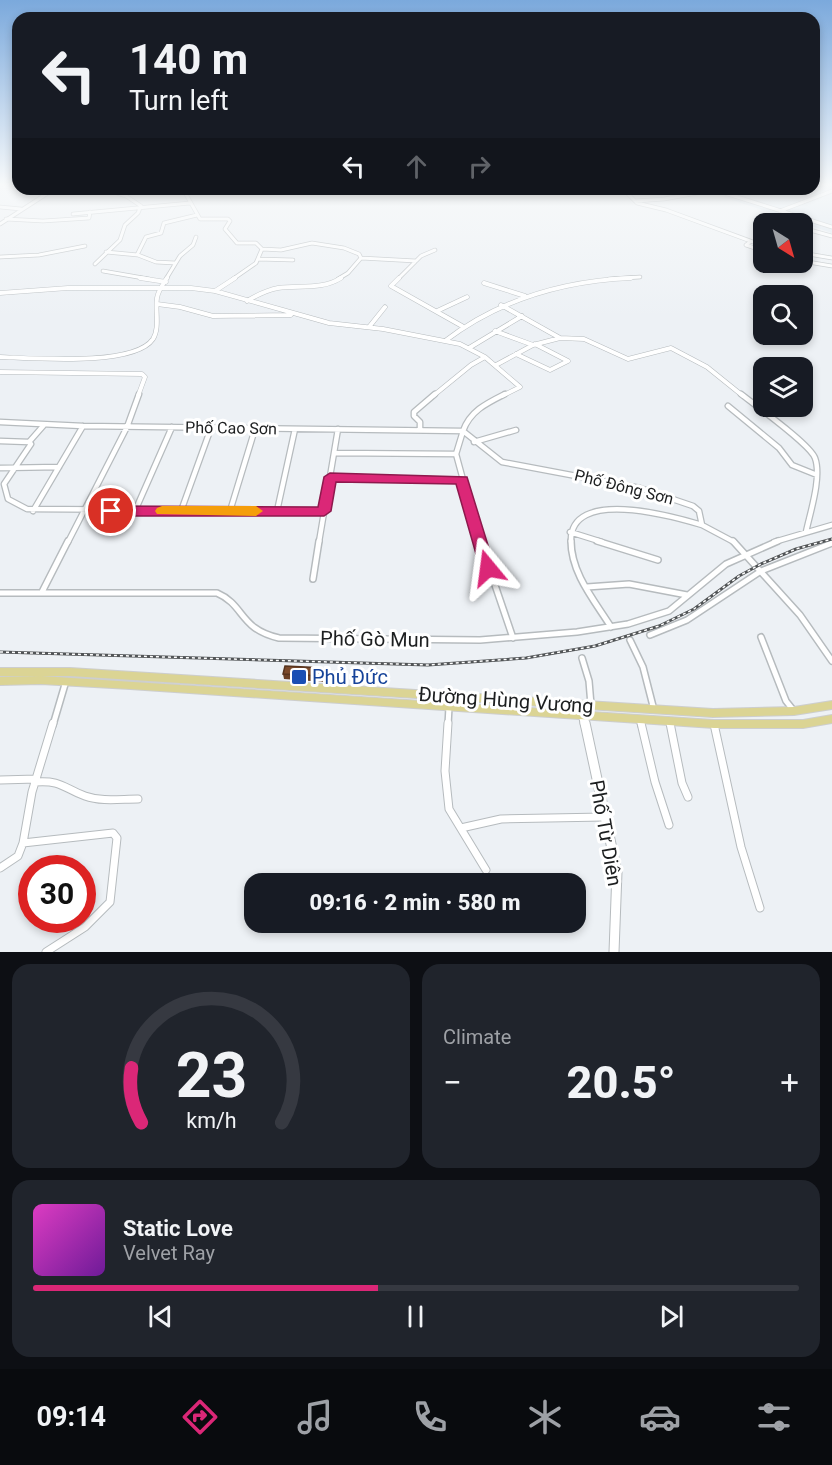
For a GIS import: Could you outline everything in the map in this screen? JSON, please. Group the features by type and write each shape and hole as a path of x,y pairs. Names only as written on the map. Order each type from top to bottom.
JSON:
{"highway":[{"name":"Đường Hùng Vương","path":"0,672 70,672 713,713 794,711 832,705"},
{"name":"Đường Hùng Vương","path":"0,681 66,681 714,724 793,724 832,719"}],"street":[{"path":"95,264 120,240 124,229"},
{"path":"137,255 148,236 160,234 162,229"},
{"path":"225,229 237,243 256,243 262,249 280,250 312,243 350,250 359,254 361,258"},
{"path":"722,229 751,242"},
{"path":"813,232 831,237"},
{"path":"0,357 84,358 135,352 143,348 153,339 157,296 182,253 194,245 196,237"},
{"path":"751,242 746,245 753,247"},
{"path":"0,257 39,255 85,246"},
{"path":"215,291 258,259 262,249"},
{"path":"435,250 424,253 392,284 392,287 462,326"},
{"path":"106,252 137,255 156,262 175,264"},
{"path":"813,255 832,258"},
{"path":"361,258 416,261"},
{"path":"247,301 263,290 318,286 337,282 351,272 361,258"},
{"path":"258,259 293,260"},
{"path":"813,263 832,266"},
{"path":"103,272 166,282"},
{"path":"445,340 462,326 501,305 525,296 565,285 609,278 640,277"},
{"path":"484,283 525,296"},
{"path":"0,292 42,288 191,288 215,291 329,323 369,327 445,340 469,348 485,357 520,387 480,407 466,423 456,454 488,568 513,638"},
{"path":"437,311 467,297"},
{"path":"157,304 180,307 213,316 295,314"},
{"path":"501,305 560,338"},
{"path":"369,327 385,308"},
{"path":"469,348 522,316"},
{"path":"495,331 534,345 568,361 550,370 516,354"},
{"path":"496,365 534,345 560,338 584,339 628,359 671,348 687,355 707,367 806,447 817,461 817,475 806,531"},
{"path":"420,430 420,422 414,416 414,412 471,365 485,357"},
{"path":"0,372 142,374 146,377 126,427 42,592"},
{"path":"728,406 779,448 792,465 817,475"},
{"name":"Phố Cao Sơn","path":"0,422 126,427 463,431"},
{"path":"44,425 29,442 31,444 4,484 3,492 6,498 15,505 33,511 324,511"},
{"path":"33,511 83,426"},
{"path":"135,511 172,427"},
{"path":"181,511 211,428"},
{"path":"230,511 255,429"},
{"path":"277,511 295,429"},
{"path":"313,579 338,429"},
{"path":"474,442 516,430"},
{"name":"Phố Đông Sơn","path":"463,431 493,457 510,464 640,488 681,501 699,511 702,525 732,540 762,571 800,615 832,662"},
{"path":"0,441 29,442"},
{"path":"334,453 456,454"},
{"path":"0,468 59,467"},
{"path":"330,477 462,480"},
{"path":"611,627 586,587 570,551 570,532 578,520 592,512 616,509 650,511 702,525"},
{"name":"Phố Gò Mun","path":"0,593 217,593 225,596 252,630 272,637 480,640 513,638 611,627 656,617 672,609 716,570 746,555 806,531 832,525"},
{"path":"570,532 658,560"},
{"path":"650,635 687,620 762,571 832,543"},
{"path":"586,587 629,584 687,595"},
{"path":"761,637 786,701 794,711"},
{"path":"630,640 643,667 654,710"},
{"path":"582,658 589,681 591,706"},
{"path":"0,868 18,856 23,843 36,781 66,681"},
{"path":"449,707 444,773 449,809 486,870"},
{"name":"Phố Từ Diên","path":"583,716 617,872 614,952"},
{"path":"640,719 655,782 669,825"},
{"path":"670,721 682,783 688,797"},
{"path":"714,724 741,847 760,908"},
{"path":"0,780 60,781 82,794 95,798 138,799"},
{"path":"461,828 501,819 604,817"},
{"path":"23,843 113,833 117,838 111,902 85,927 46,952"}],"building":[{"path":"285,666 325,668 323,676 283,674"}],"railway":[{"path":"0,652 428,665 526,658 595,646 659,626 694,609 739,576 761,564 796,549 832,539"}],"slow traffic":[{"path":"162,511 256,511"}],"place":[{"name":"Phủ Đức","path":"299,677"}],"route":[{"path":"111,511 324,511 330,477 462,480 488,568"}]}
